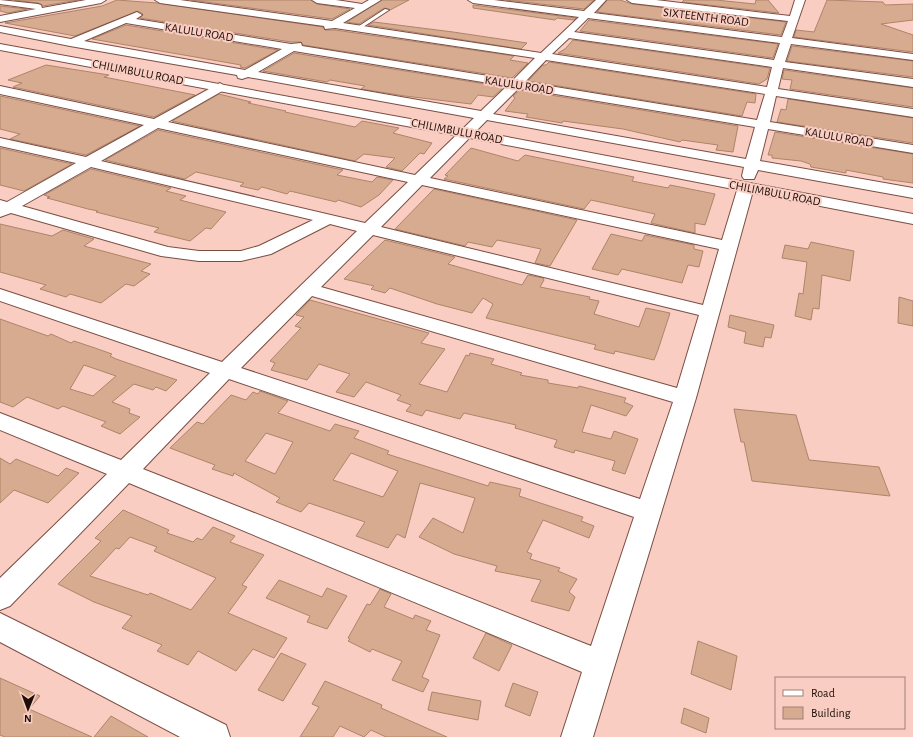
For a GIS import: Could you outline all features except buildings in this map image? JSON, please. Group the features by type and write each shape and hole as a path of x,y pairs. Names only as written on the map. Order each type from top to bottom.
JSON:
{"main road":[{"name":"CHILIMBULU ROAD","path":"0,40 48,52 225,85 473,125 913,219"},
{"name":"CHILIMBULU ROAD","path":"0,47 48,52"},
{"name":"CHILIMBULU ROAD","path":"747,183 913,210"}],"street":[{"path":"0,19 101,0"},
{"path":"160,0 358,28 913,113"},
{"path":"317,0 364,7"},
{"path":"320,32 376,0"},
{"name":"SIXTEENTH ROAD","path":"473,0 913,57"},
{"path":"0,597 368,229 600,0"},
{"path":"632,0 793,19"},
{"path":"577,737 685,398 747,183 779,64 800,0"},
{"path":"0,1 49,10"},
{"path":"48,52 173,1"},
{"name":"KALULU ROAD","path":"125,20 913,149"},
{"path":"0,29 246,73 473,125 752,164 913,193"},
{"path":"565,34 913,83"},
{"path":"3,209 306,40"},
{"path":"0,90 728,246"},
{"path":"0,142 368,229 709,312"},
{"path":"3,209 167,252 198,256 241,256 265,250 328,220"},
{"path":"309,289 685,398"},
{"path":"0,295 649,512"},
{"path":"0,421 600,664"},
{"path":"0,626 214,737"}],"lane":[{"path":"358,28 387,10"}]}
